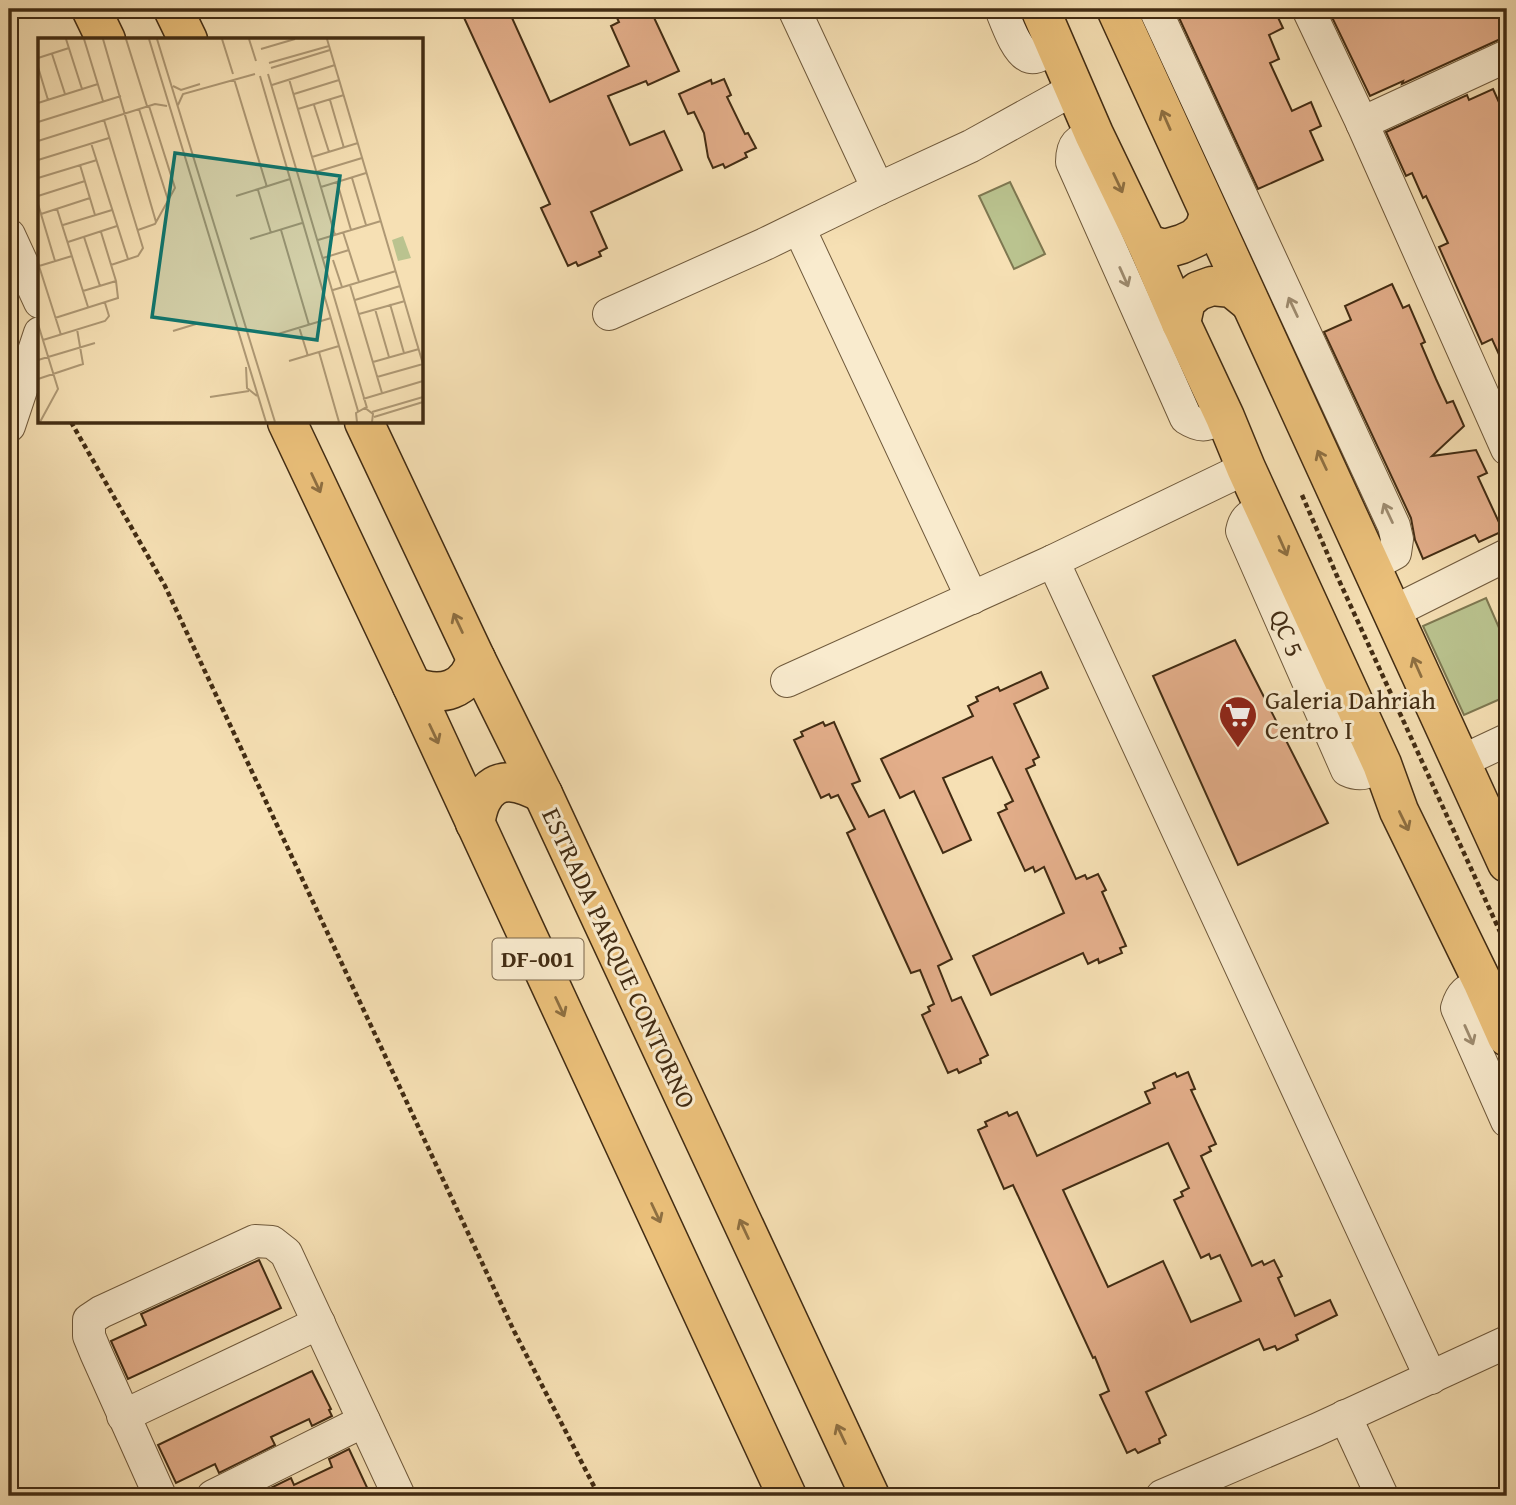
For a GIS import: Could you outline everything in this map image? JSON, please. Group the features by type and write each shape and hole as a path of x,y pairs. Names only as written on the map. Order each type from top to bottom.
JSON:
{"main road":[{"path":"91,9 105,38"},
{"path":"173,9 187,38"},
{"path":"1040,9 1094,134 1147,244 1382,764 1399,811 1507,1037"},
{"path":"1115,9 1507,863"},
{"path":"1147,244 1165,248 1195,238 1205,229 1209,215"},
{"path":"1181,323 1186,301 1198,291 1212,286 1232,288 1248,301"},
{"name":"DF-001","path":"288,424 787,1496"},
{"name":"ESTRADA PARQUE CONTORNO","path":"365,424 543,794 870,1496"},
{"path":"412,686 423,691 436,692 459,686 468,678 476,659"},
{"path":"475,823 481,802 487,793 503,783 527,785 543,794"}],"street":[{"path":"794,9 878,189"},
{"path":"1001,9 1020,51 1030,57 1040,56 1055,44"},
{"path":"1155,9 1394,526 1397,539 1395,552 1371,566"},
{"path":"1308,9 1362,123 1507,449"},
{"path":"1362,123 1505,62"},
{"path":"609,314 971,146 1074,89"},
{"path":"1094,134 1079,141 1072,149 1072,162 1186,418 1197,425 1225,417"},
{"path":"799,228 972,598"},
{"path":"9,235 38,298"},
{"path":"9,426 38,339"},
{"path":"787,681 1053,561 1246,468"},
{"path":"1393,612 1507,555"},
{"path":"1053,561 1431,1378"},
{"path":"1460,762 1507,740"},
{"path":"1483,983 1467,990 1460,998 1457,1008 1507,1121"},
{"path":"160,1496 89,1336 89,1320 255,1241 272,1242 286,1253 399,1496"},
{"path":"123,1416 318,1323"},
{"path":"1162,1496 1507,1342"},
{"path":"1345,1416 1382,1496"},
{"path":"213,1496 364,1421"}],"path":[{"path":"72,424 165,586 514,1331 599,1496"},
{"path":"1399,811 1431,779 1460,762"}],"green space":[{"path":"1010,182 1045,254 1014,269 979,196"},
{"path":"1486,598 1507,646 1507,696 1464,715 1423,626"}],"building":[{"path":"460,9 508,9 550,102 629,66 611,26 619,22 617,18 638,9 650,9 679,71 648,85 646,81 608,96 630,145 664,131 682,170 591,212 607,248 599,252 601,256 578,266 576,262 568,266 541,208 550,204"},
{"path":"1175,9 1274,9 1283,28 1269,35 1279,59 1270,63 1292,111 1311,102 1321,126 1310,131 1323,160 1258,189"},
{"path":"1328,9 1507,9 1507,36 1370,96"},
{"path":"724,79 731,95 727,97 745,134 748,133 756,148 745,153 747,157 725,168 723,164 713,168 708,157 704,133 694,112 688,114 679,94 711,80 712,84"},
{"path":"1493,89 1507,120 1507,372 1492,339 1482,344 1439,247 1448,243 1412,173 1406,176 1386,132 1467,95 1469,100"},
{"path":"1392,284 1403,308 1409,305 1425,342 1421,344 1436,379 1447,403 1453,401 1464,426 1432,456 1476,450 1487,473 1478,477 1503,531 1479,542 1475,535 1423,559 1415,540 1411,518 1324,332 1351,320 1345,306"},
{"name":"Galeria Dahriah Centro I","path":"1235,640 1328,823 1238,865 1153,676"},
{"path":"1041,672 1048,688 1014,704 1039,757 1033,760 1035,765 1026,769 1076,879 1085,875 1087,879 1098,874 1106,890 1102,892 1126,946 1120,948 1122,953 1099,963 1098,959 1088,964 1083,953 991,995 973,956 1064,913 1044,867 1035,872 1033,867 1025,871 998,813 1007,809 1005,805 1013,801 992,757 943,778 971,840 943,853 914,791 900,798 881,759 973,716 968,706 978,701 976,697 998,687 1000,691"},
{"path":"823,722 825,726 834,722 860,781 852,784 869,817 884,810 952,959 938,966 952,1001 961,997 988,1055 980,1059 981,1063 959,1073 957,1069 948,1073 922,1015 930,1011 928,1007 934,1004 920,970 911,973 847,833 855,829 838,795 831,798 829,794 821,798 794,740 803,736 801,732"},
{"path":"1188,1072 1195,1089 1191,1090 1216,1144 1209,1147 1211,1151 1201,1156 1252,1266 1262,1261 1264,1265 1274,1260 1282,1276 1278,1278 1295,1316 1330,1300 1337,1315 1296,1335 1298,1340 1277,1350 1275,1346 1264,1350 1259,1339 1146,1392 1166,1435 1159,1439 1160,1443 1138,1453 1135,1449 1127,1453 1100,1395 1109,1391 1095,1357 1093,1358 1013,1185 1004,1189 978,1130 987,1126 985,1122 1007,1112 1009,1116 1017,1112 1037,1156 1150,1103 1145,1092 1155,1088 1153,1083 1175,1073 1177,1077","holes":["1168,1143 1189,1188 1181,1192 1183,1196 1174,1200 1201,1258 1209,1254 1211,1259 1220,1255 1241,1301 1191,1322 1163,1261 1108,1287 1063,1190"]},
{"path":"259,1260 281,1308 128,1379 111,1341 146,1325 141,1314"},
{"path":"312,1371 332,1416 312,1426 309,1419 271,1437 275,1445 219,1473 215,1464 176,1483 158,1445"},
{"path":"349,1449 371,1496 254,1496 291,1478 294,1485 332,1467 329,1459"}],"place":[{"name":"Galeria Dahriah Centro I","path":"1238,749"}]}
